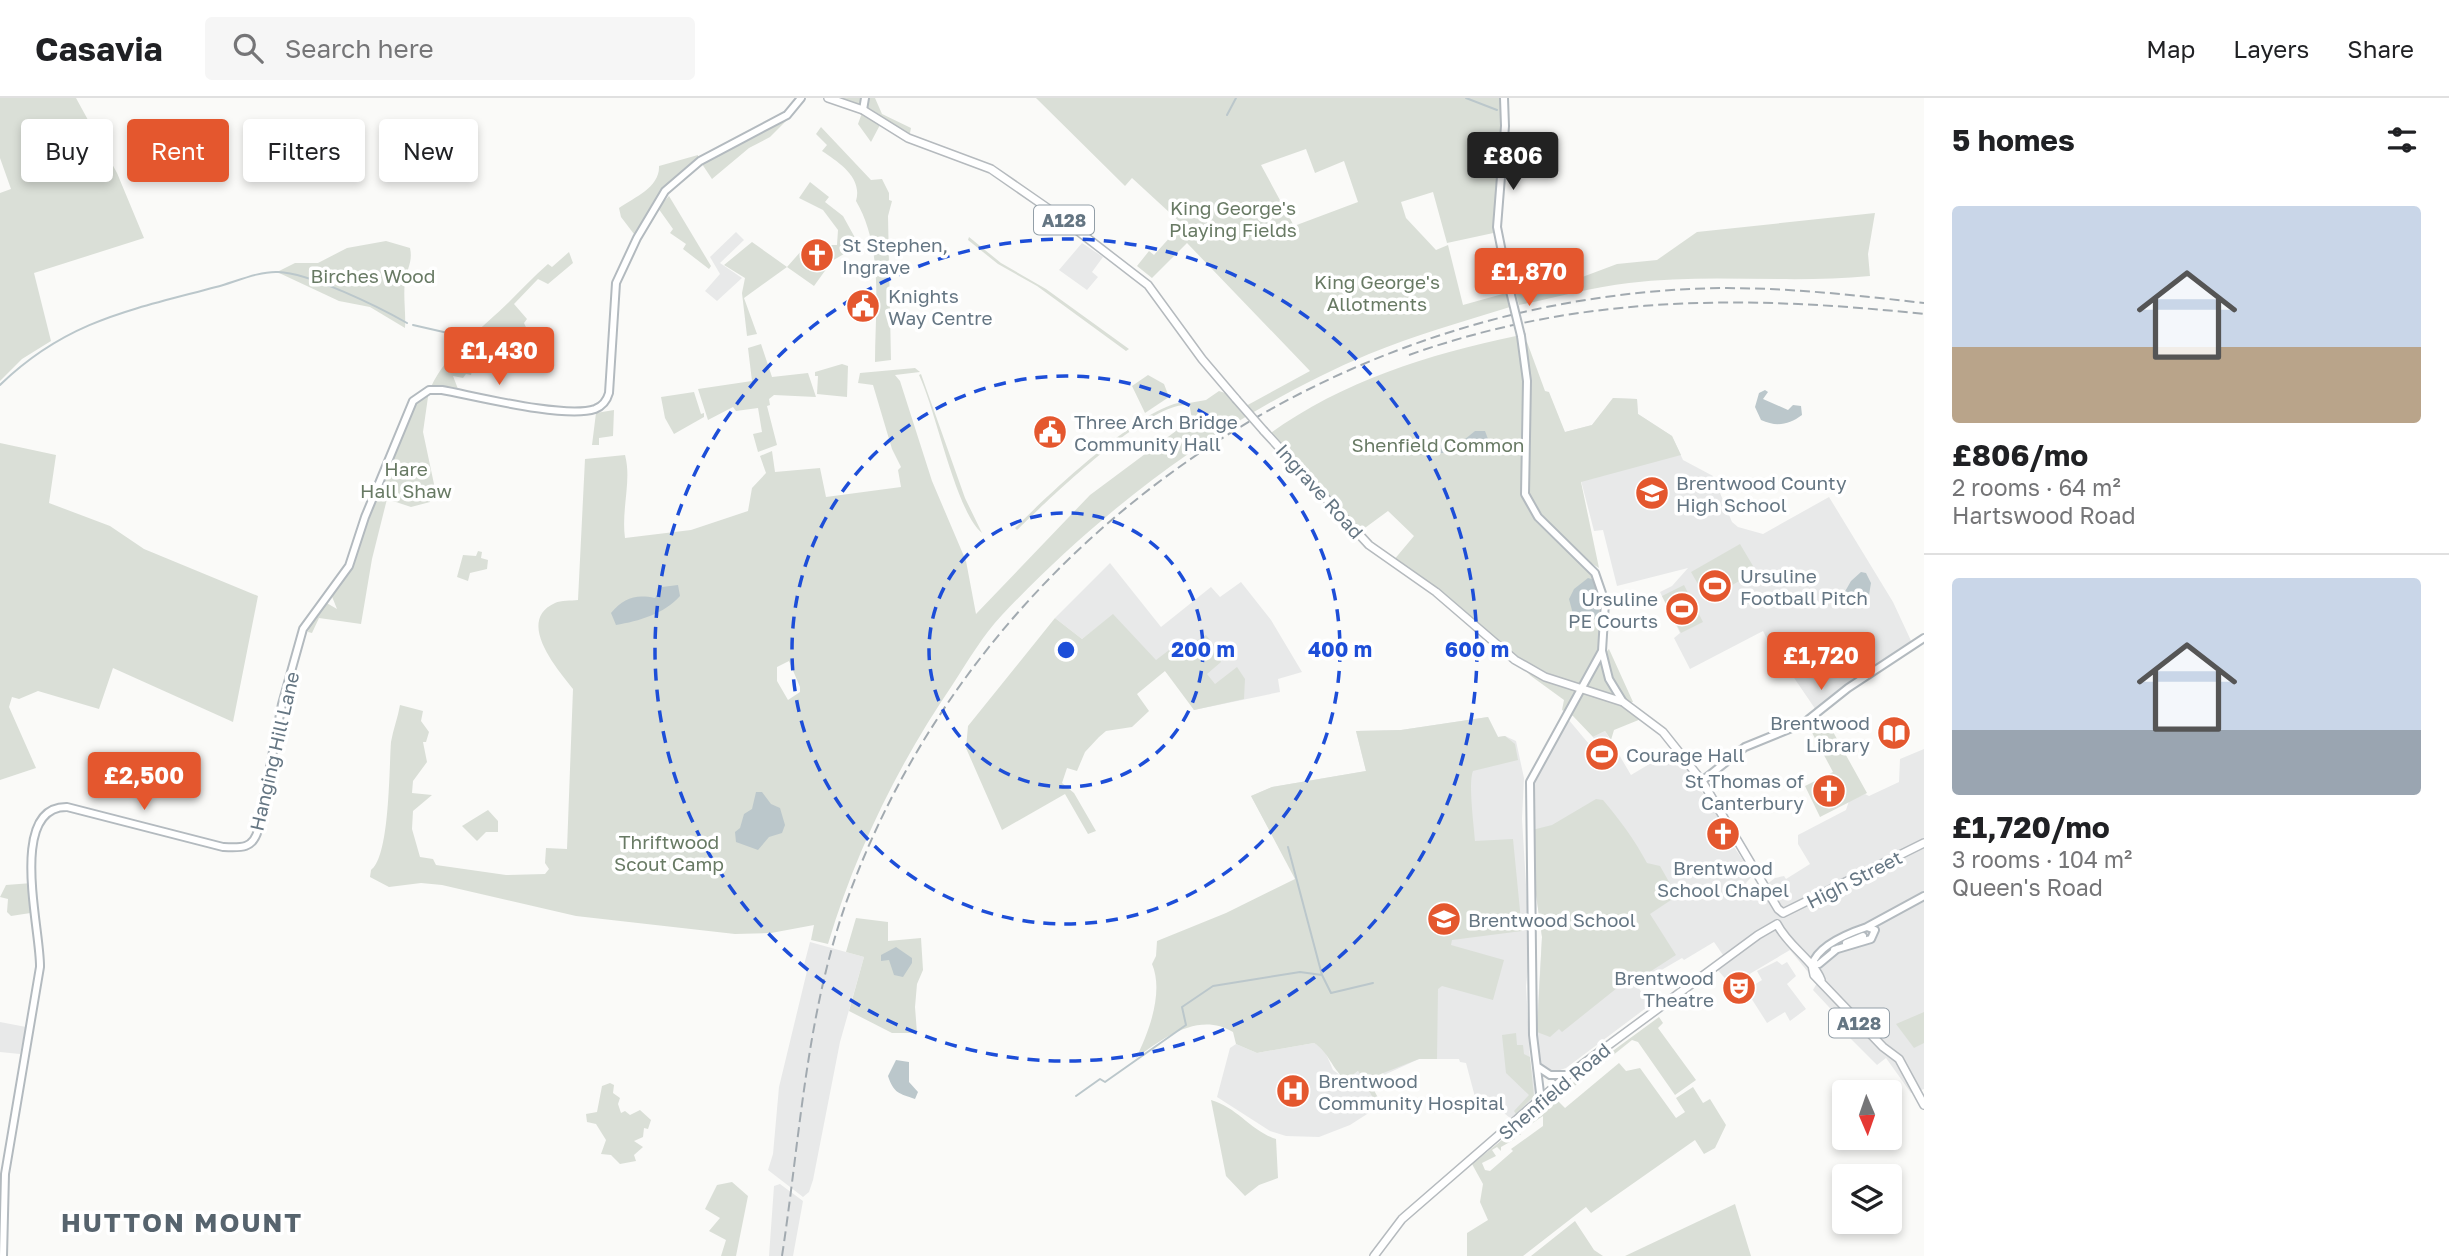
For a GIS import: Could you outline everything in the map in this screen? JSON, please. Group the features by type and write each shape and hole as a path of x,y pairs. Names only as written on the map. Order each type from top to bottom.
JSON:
{"main road":[{"name":"A128","path":"828,98 863,110"},
{"name":"Ingrave Road","path":"863,110 908,138 991,169 1056,214 1099,250 1138,277 1162,301 1202,359 1236,399 1369,545 1436,592 1522,665 1545,677 1623,702 1669,739 1702,781 1764,881 1778,909 1783,912"},
{"name":"High Street","path":"1783,912 1924,843"},
{"path":"1783,912 1777,928 1784,929 1803,959 1812,965"},
{"name":"Shenfield Road","path":"1374,1256 1402,1219 1568,1075 1749,943 1777,928"},
{"name":"A128","path":"1812,965 1812,972 1823,984 1883,1047 1899,1059 1924,1105"}],"street":[{"name":"Hanging Hill Lane","path":"3,1256 5,1174 40,967 40,935 30,856 36,827 52,810 67,807 223,847 246,847 253,843 282,704 303,629 349,566 365,517 413,401 429,390 442,390 551,409 591,410 600,406 609,393 619,275 665,191 700,160 787,115 801,98"},
{"path":"863,110 865,98"},
{"path":"1504,98 1505,126 1497,227 1527,374 1525,494 1538,517 1598,578 1605,602 1602,651 1606,670 1623,702"},
{"path":"1702,781 1745,747 1804,723 1848,688 1924,638"},
{"path":"1541,1101 1532,1015 1530,782 1602,651"},
{"path":"1589,673 1606,670"},
{"path":"1889,914 1873,937 1834,950 1819,964 1812,965 1814,958 1826,947 1866,928 1889,914 1924,896"},
{"path":"1866,928 1875,932"},
{"path":"1865,938 1866,928"},
{"path":"1537,1066 1550,1075 1568,1075"}],"shaded area":[{"path":"736,232 744,240 720,263 742,278 717,301 705,291 720,274 710,257"},
{"path":"1082,243 1103,257 1092,272 1098,277 1087,290 1059,270"},
{"path":"1765,390 1768,392 1763,399 1788,410 1793,405 1801,406 1802,415 1782,424 1761,420 1755,407 1759,393"},
{"path":"1613,398 1637,399 1638,414 1672,436 1683,460 1713,476 1732,522 1738,527 1763,534 1829,497 1893,602 1913,645 1818,713 1788,669 1783,670 1763,631 1690,669 1674,638 1680,633 1660,592 1672,586 1688,568 1617,586 1603,530 1594,531 1577,465 1565,432 1592,425"},
{"path":"1475,431 1485,431 1488,439 1472,451 1414,455 1411,447 1459,444"},
{"path":"1110,563 1161,627 1211,587 1220,597 1241,582 1271,620 1302,672 1278,679 1280,692 1194,710 1178,685 1113,615 1082,639 1055,618"},
{"path":"1861,572 1866,573 1871,583 1869,595 1839,602 1851,581"},
{"path":"1588,578 1595,580 1601,600 1598,618 1585,623 1574,618 1569,599 1574,589"},
{"path":"678,585 680,596 666,608 642,619 616,625 611,613 625,601 636,597 655,598 662,587"},
{"name":"Brentwood School","path":"1488,717 1498,737 1505,736 1516,741 1524,778 1522,819 1530,951 1526,986 1530,1060 1536,1094 1532,1102 1510,1118 1484,1096 1478,1100 1475,1097 1466,1063 1460,1062 1459,1059 1419,1059 1384,1075 1296,879 1251,796 1272,787 1366,771 1356,731 1401,730"},
{"path":"1568,719 1594,750 1598,747 1593,737 1605,731 1631,775 1673,750 1733,837 1734,847 1753,875 1746,883 1754,894 1775,878 1784,876 1786,879 1810,864 1798,844 1798,835 1846,810 1849,801 1865,794 1869,796 1899,782 1900,759 1924,749 1924,896 1921,898 1924,902 1924,1089 1911,1093 1886,1058 1877,1065 1842,1030 1854,1018 1850,1013 1842,1021 1813,990 1817,983 1790,950 1731,985 1715,967 1749,943 1746,939 1723,955 1714,942 1684,960 1682,958 1658,972 1656,970 1636,984 1650,1005 1566,1068 1554,1072 1541,1067 1537,1055 1537,1021 1542,937 1536,895 1533,779"},
{"path":"756,792 762,792 771,804 780,808 785,825 782,833 769,837 758,850 736,842 735,832 740,828 744,814 752,809"},
{"path":"810,942 864,957 840,1042 813,1180 809,1192 803,1197 768,1170 773,1154 779,1087 808,967 804,965"},
{"path":"896,947 912,958 912,963 903,977 894,975 889,960 881,961 881,955"},
{"path":"1777,961 1782,965 1787,962 1796,976 1787,984 1806,1009 1790,1021 1785,1012 1767,1023 1746,990 1762,980 1757,971"},
{"path":"0,1022 26,1027 20,1054 0,1052"},
{"name":"Brentwood Community Hospital","path":"1314,1043 1324,1049 1333,1070 1347,1080 1358,1071 1378,1107 1350,1125 1319,1137 1286,1136 1270,1131 1217,1097 1230,1048 1236,1044 1257,1053"},
{"path":"896,1060 909,1062 909,1082 918,1092 915,1099 898,1092 890,1082 888,1076"},
{"path":"780,1184 803,1201 793,1256 769,1256 774,1186"}],"green space":[{"path":"0,98 76,98 87,119 21,119 21,182 113,182 113,166 144,238 34,273 51,341 22,359 0,381 0,193 11,189 0,158"},
{"path":"828,98 875,98 882,114 911,128 909,138 881,123 871,142 858,124 863,110"},
{"path":"1036,98 1504,98 1498,232 1447,243 1433,192 1401,202 1406,218 1436,250 1448,245 1463,305 1506,293 1510,307 1369,354 1267,404 1172,465 1084,536 1042,575 988,631 914,746 865,842 828,944 811,940 814,925 771,933 735,934 576,916 442,885 421,883 389,887 370,877 382,848 385,831 391,742 400,705 423,711 421,721 429,732 426,742 423,742 427,762 413,781 412,793 432,795 413,811 412,829 420,857 433,859 436,865 506,875 545,874 549,869 545,863 546,848 567,849 573,689 543,646 539,621 544,611 555,603 578,600 585,459 625,455 625,538 691,530 748,511 752,488 766,473 760,456 772,451 775,472 820,468 826,497 901,487 898,470 901,467 892,449 873,385 858,383 860,373 915,368 920,372 895,375 900,381 932,481 966,561 976,614 1090,495 1192,419 1189,403 1206,400 1219,391 1225,393 1230,390 1244,407 1310,371 1187,243 1152,278 1137,266 1149,251 1154,255 1182,224 1132,178 1125,186","holes":["1306,149 1315,173 1344,161 1358,202 1294,226 1261,165","789,661 800,692 788,700 777,681 777,667"]},
{"path":"787,115 790,117 770,137 749,148 712,179 700,161"},
{"path":"821,127 871,180 882,179 889,193 889,200 892,201 888,216 891,360 875,362 874,259 871,239 856,201 856,185 848,171 822,151 827,145 816,134"},
{"path":"698,155 698,161 678,176 637,238 621,217 619,208 651,186 659,166"},
{"path":"810,182 829,197 825,202 843,216 859,245 832,261 814,286 787,267 810,241 812,266 822,266 827,245 837,245 838,230 823,210 799,198"},
{"path":"669,196 711,266 709,269 683,249 686,244 670,233 673,229 658,208"},
{"path":"1875,213 1868,254 1870,276 1659,280 1601,287 1519,305 1515,291 1569,282 1617,264 1657,260 1697,232"},
{"path":"969,237 1001,263 1046,289 1129,349 1126,351 1037,286 998,264 968,240"},
{"name":"Birches Wood","path":"386,241 410,248 404,287 405,328 370,307 339,301 277,272 295,263 318,263 347,248"},
{"path":"752,242 787,267 744,298 757,334 747,336 742,293 745,278 724,265"},
{"path":"569,252 573,263 548,284 538,279 514,304 527,319 524,323 532,340 487,339 487,352 477,350 471,375 466,374 463,378 453,376 458,389 431,387 446,363 466,342 548,264 552,267"},
{"name":"Shenfield Common","path":"1521,336 1523,344 1527,342 1545,391 1549,392 1565,432 1592,425 1613,398 1637,399 1638,414 1672,436 1681,455 1581,482 1599,568 1560,535 1533,502 1527,484 1531,407 1526,410 1522,404 1521,487 1525,500 1548,532 1586,569 1589,567 1604,593 1603,655 1609,649 1633,702 1626,702 1641,719 1614,730 1611,740 1605,731 1593,737 1573,716 1562,710 1564,700 1531,676 1393,561 1414,536 1388,511 1358,533 1268,435 1325,400 1386,372"},
{"path":"761,344 772,377 808,373 816,397 774,395 769,399 770,405 767,406 777,445 758,452 753,434 762,432 758,408 736,411 733,407 708,420 698,389 752,381 748,348"},
{"path":"842,364 848,366 847,397 817,394 818,376 815,376 815,372"},
{"path":"921,374 965,498 982,533 973,522 955,483 919,375"},
{"path":"1148,375 1164,384 1169,397 1145,413 1132,386"},
{"name":"Hare Hall Shaw","path":"429,390 423,432 434,484 430,502 411,507 387,499 372,559 361,624 319,618 312,633 308,632 311,620 325,602 337,609 331,594 349,566 413,401"},
{"path":"694,392 704,417 674,434 665,418 661,397"},
{"path":"1185,402 1185,405 1168,409 1147,420 1123,437 1073,478 1017,530 1015,528 1071,475 1121,435 1145,418"},
{"path":"614,410 613,436 599,438 599,445 592,445 596,413"},
{"path":"0,443 56,455 49,503 110,526 144,549 258,596 233,722 113,668 99,709 38,691 19,699 12,697 9,707 36,768 0,780"},
{"name":"Ursuline Football Pitch","path":"1740,544 1756,571 1707,600 1691,572"},
{"path":"478,551 482,552 481,558 488,560 487,569 470,573 468,581 457,577 463,555 476,556"},
{"name":"Ursuline PE Courts","path":"1684,585 1703,622 1681,633 1662,596"},
{"path":"1113,614 1156,660 1181,641 1187,647 1206,635 1218,650 1221,662 1207,674 1215,684 1237,667 1245,679 1244,699 1194,710 1165,671 1137,694 1149,711 1132,727 1106,731 1085,752 1077,771 1067,768 1062,783 1074,793 1096,831 1088,834 1065,794 1002,830 966,748 968,726 1055,618 1082,639"},
{"name":"Brentwood School","path":"1488,717 1498,737 1505,736 1515,744 1518,760 1473,771 1471,794 1475,841 1513,839 1522,931 1452,940 1451,945 1504,960 1493,1000 1442,986 1438,989 1437,1059 1419,1059 1368,1079 1384,1109 1380,1111 1358,1071 1346,1080 1314,1043 1257,1053 1236,1044 1233,1032 1207,1024 1170,1035 1136,1058 1146,1036 1156,999 1152,964 1156,956 1157,941 1226,913 1295,879 1251,796 1272,787 1366,771 1356,731 1401,730"},
{"path":"1827,721 1867,793 1820,817 1805,786 1833,772 1810,729 1812,724"},
{"path":"1596,799 1603,800 1615,815 1647,863 1660,866 1677,896 1650,914 1676,955 1631,984 1627,980 1562,1032 1559,1029 1550,1037 1537,1032 1542,937 1534,880 1532,830 1552,825"},
{"path":"488,810 498,821 498,832 486,832 477,841 462,826"},
{"path":"32,883 37,912 11,916 7,912 8,899 0,897 6,885"},
{"path":"856,918 888,922 888,941 921,938 923,970 917,984 917,1033 892,1033 849,1011 864,957 846,952"},
{"path":"1924,1012 1924,1043 1914,1048 1896,1024"},
{"path":"1659,1017 1663,1023 1658,1028 1696,1080 1675,1095 1638,1042 1632,1040 1557,1100 1565,1108 1619,1063 1626,1071 1640,1068 1676,1118 1685,1112 1676,1098 1693,1087 1703,1103 1710,1099 1726,1125 1715,1148 1704,1154 1695,1140 1591,1213 1586,1207 1523,1256 1467,1256 1467,1233 1488,1220 1480,1202 1483,1184 1472,1164","holes":["1543,1116 1543,1126 1511,1149 1513,1151 1490,1171 1485,1170 1482,1163 1496,1156 1492,1150 1497,1147 1501,1151 1501,1147 1515,1139 1513,1137 1516,1134 1521,1135 1519,1132"]},
{"path":"1516,1033 1517,1045 1523,1045 1524,1054 1530,1057 1534,1096 1516,1114 1514,1111 1529,1095 1506,1073 1502,1035"},
{"path":"610,1083 614,1085 613,1093 620,1098 618,1104 621,1113 625,1111 630,1115 640,1110 651,1120 648,1129 644,1128 643,1137 634,1141 643,1147 634,1155 636,1161 620,1164 611,1155 601,1154 606,1140 596,1124 587,1122 586,1114 597,1112 602,1086"},
{"path":"1211,1100 1229,1108 1259,1131 1276,1139 1278,1178 1259,1185 1245,1196 1226,1176"},
{"path":"732,1182 748,1196 736,1256 721,1256 726,1240 709,1231 720,1218 705,1209 717,1185"},
{"path":"1735,1204 1751,1256 1625,1256"},
{"path":"1575,1221 1594,1250 1603,1256 1531,1256"}],"waterway":[{"path":"1227,115 1236,98"},
{"path":"1466,98 1497,110"},
{"path":"0,385 50,346 100,321 263,273 278,272 308,278 362,300 407,323"},
{"path":"413,325 461,336"},
{"path":"1288,847 1322,975 1331,993 1373,983"},
{"path":"1076,1096 1100,1079 1105,1082 1186,1025 1182,1007 1213,986 1300,972 1322,975"}],"railway":[{"path":"782,1256 806,1078 822,989 846,903 901,779 974,666 1062,566 1163,479 1275,407 1397,350 1526,312 1660,291 1726,288 1825,293 1924,303"},
{"path":"1409,355 1473,335 1537,320 1600,310 1728,303 1792,304 1924,314"}],"place":[{"name":"St Stephen, Ingrave","path":"817,255"},
{"name":"Knights Way Centre","path":"863,306"},
{"name":"Three Arch Bridge Community Hall","path":"1050,432"},
{"name":"Brentwood County High School","path":"1652,493"},
{"name":"Ursuline Football Pitch","path":"1715,586"},
{"name":"Ursuline PE Courts","path":"1682,609"},
{"name":"Brentwood Library","path":"1894,733"},
{"name":"Courage Hall","path":"1602,754"},
{"name":"St Thomas of Canterbury","path":"1829,791"},
{"name":"Brentwood School Chapel","path":"1723,834"},
{"name":"Brentwood School","path":"1444,919"},
{"name":"Brentwood Theatre","path":"1739,988"},
{"name":"Brentwood Community Hospital","path":"1293,1091"}],"district":[{"name":"HUTTON MOUNT","path":"182,1222"}],"park label":[{"name":"King George's Playing Fields","path":"1233,218"},
{"name":"King George's Allotments","path":"1377,292"},
{"name":"Thriftwood Scout Camp","path":"669,852"}]}
